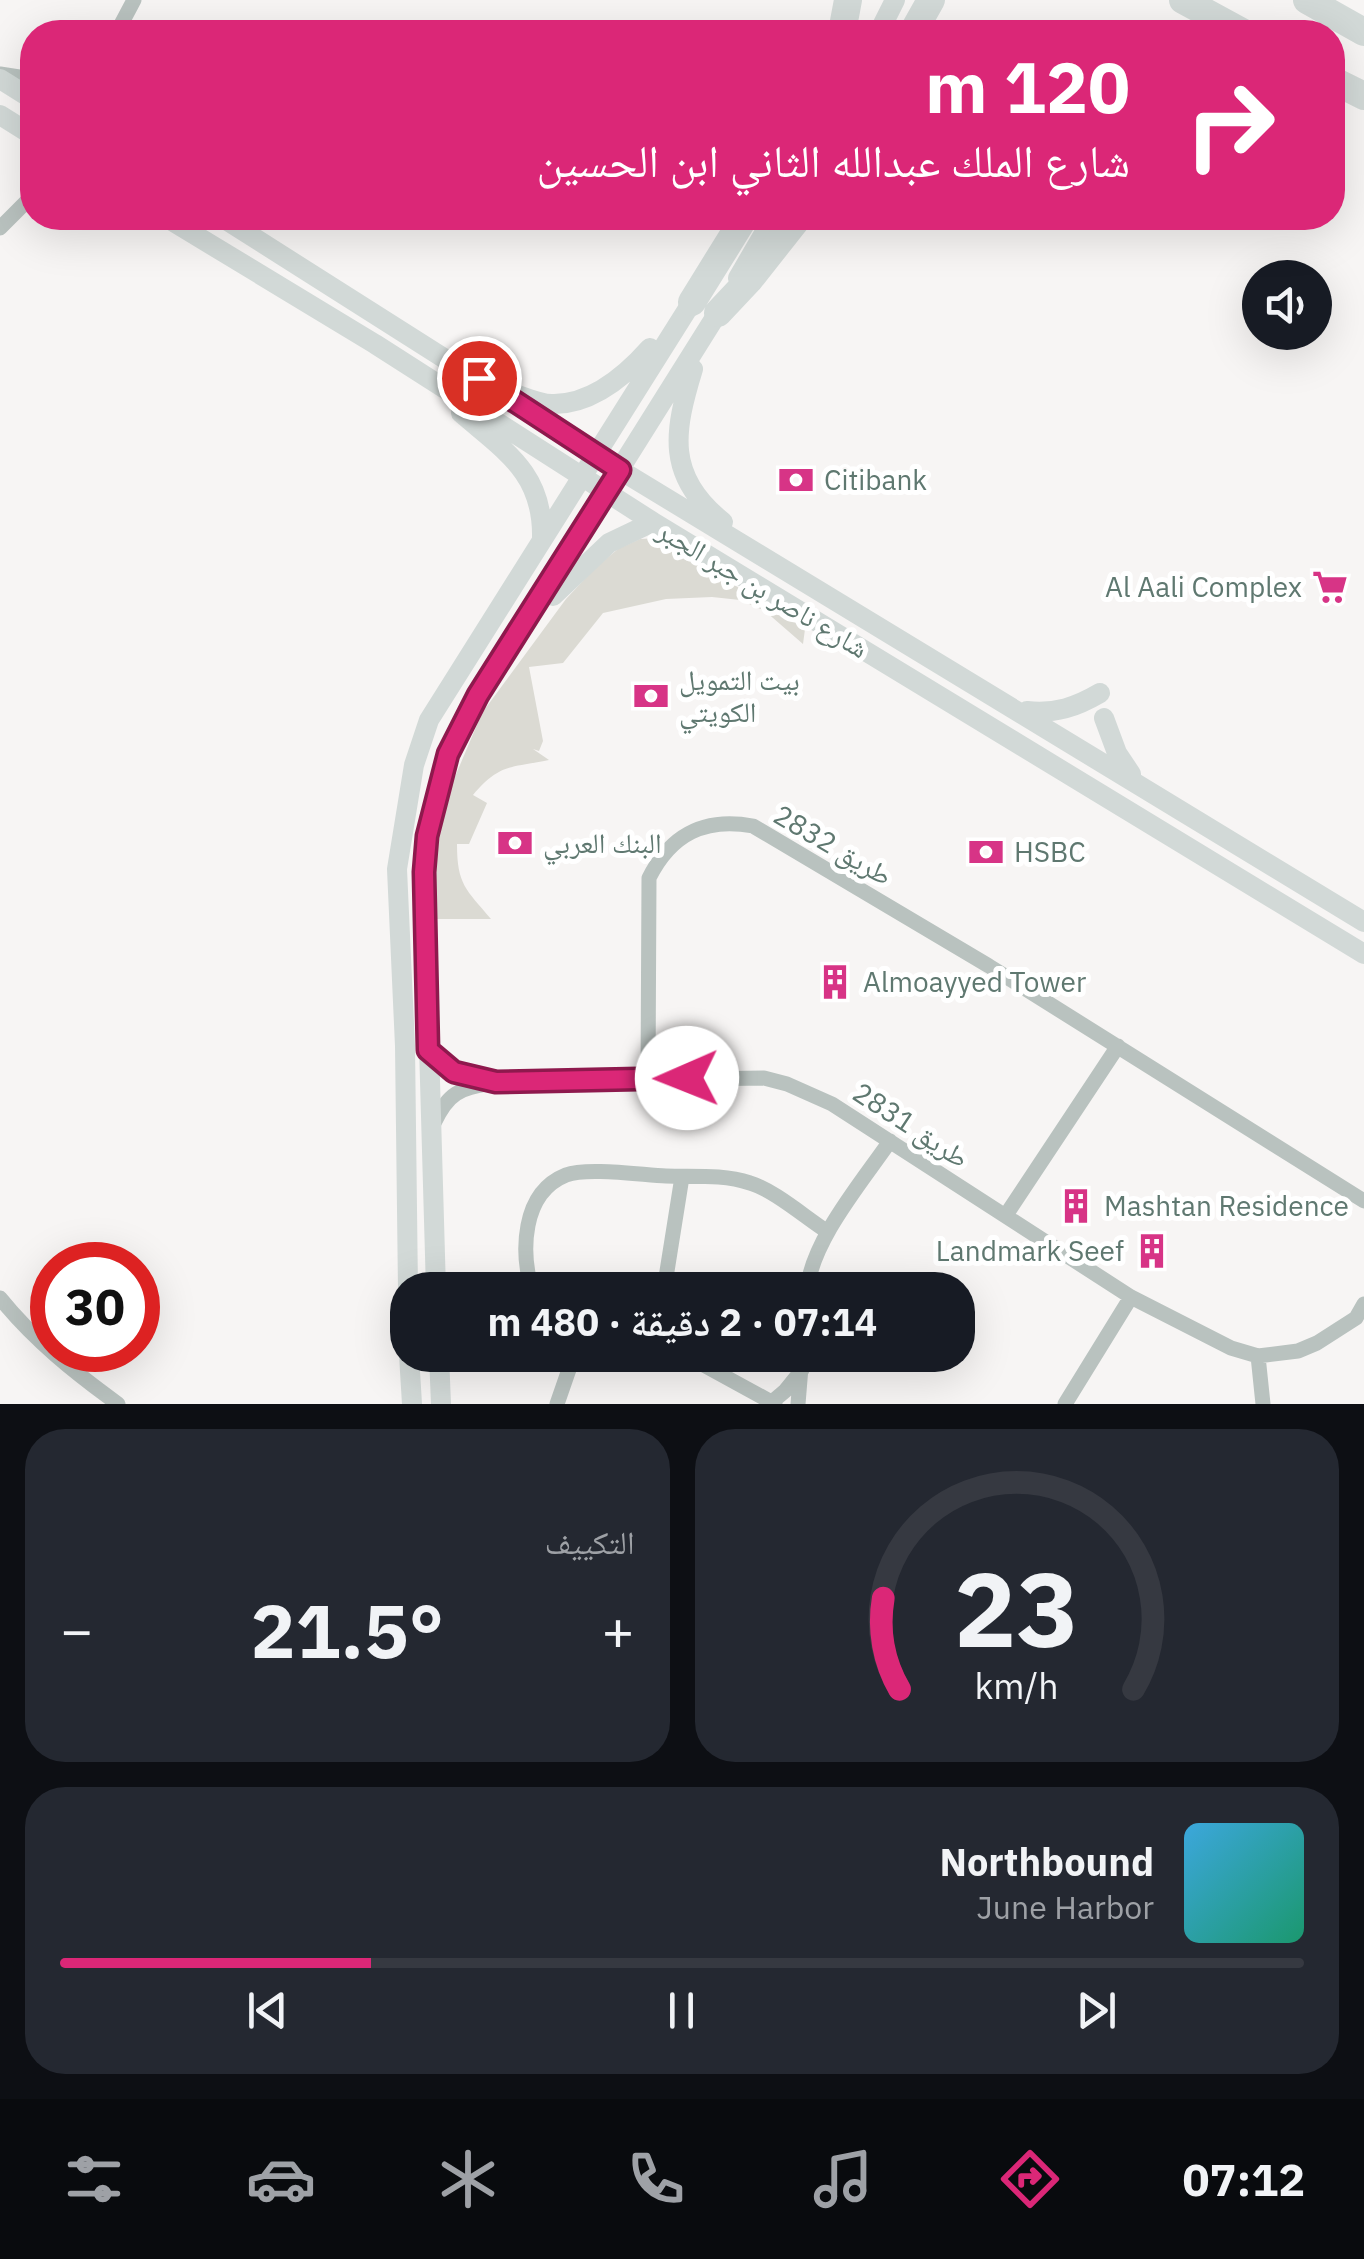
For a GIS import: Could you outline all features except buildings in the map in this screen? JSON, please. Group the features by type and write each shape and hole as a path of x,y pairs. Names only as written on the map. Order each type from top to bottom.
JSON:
{"highway":[{"path":"1170,0 1211,16"},
{"path":"1183,0 1219,20"},
{"path":"1307,0 1343,20"},
{"path":"1315,0 1364,32"},
{"path":"692,302 737,230"},
{"path":"718,313 789,230"}],"main road":[{"name":"شارع ناصر بن جبر الجبر","path":"186,230 653,522 1364,954"},
{"name":"شارع ناصر بن جبر الجبر","path":"242,230 594,454 1021,710 1364,922"},
{"path":"435,1272 424,872 432,811 448,754 478,695 700,343 766,230"},
{"path":"479,378 550,405 576,402 628,373 692,302"},
{"path":"408,1272 397,869 414,765 429,720 692,302"},
{"path":"700,343 678,424 680,464 692,488 715,516 778,565"},
{"path":"415,371 500,446 531,481 542,512 542,538"},
{"path":"520,630 596,552 622,534 653,522"},
{"path":"1021,710 1056,712 1100,693"},
{"path":"1104,718 1116,753 1139,783"},
{"path":"411,1372 412,1404"},
{"path":"440,1372 442,1404"}],"street":[{"path":"0,228 20,208"},
{"name":"طريق 2832","path":"648,1079 648,878 672,843 690,831 732,822 753,826 990,966 1364,1201"},
{"path":"1006,1215 1118,1046"},
{"name":"طريق 2831","path":"428,1050 454,1072 496,1082"},
{"name":"طريق 2831","path":"430,1132 443,1104 454,1093 496,1082 764,1078 832,1104 1131,1297 1231,1348 1258,1356"},
{"path":"811,1272 828,1232 890,1142"},
{"path":"526,1272 529,1216 543,1192 566,1175 602,1172 715,1176 754,1184 828,1232"},
{"path":"667,1272 682,1177"},
{"path":"1065,1404 1131,1297"},
{"path":"0,1298 24,1328 57,1358 118,1404"},
{"path":"1263,1404 1258,1356 1298,1351 1335,1334 1361,1315"},
{"path":"556,1404 568,1372"},
{"path":"716,1372 773,1403 797,1372"},
{"path":"798,1404 801,1372"}],"shaded area":[{"path":"659,538 805,629 803,644 765,611 740,600 666,599 603,613 563,663 529,667 543,741 539,751 533,749 549,760 507,768 482,785 473,795 487,803 469,844 457,844 465,886 491,919 433,919 434,848 443,805 482,713 566,599 595,568 618,549 640,539"}],"place":[{"name":"Citibank","path":"796,480"},
{"name":"Al Aali Complex","path":"1330,587"},
{"name":"بيت التمويل الكويتي","path":"651,696"},
{"name":"البنك العربي","path":"515,843"},
{"name":"HSBC","path":"986,852"},
{"name":"Almoayyed Tower","path":"835,982"},
{"name":"Mashtan Residence","path":"1076,1206"},
{"name":"Landmark Seef","path":"1152,1251"}],"route":[{"path":"479,378 620,470 478,695 448,754 432,811 424,872 428,1050 454,1072 496,1082 687,1078"}]}
